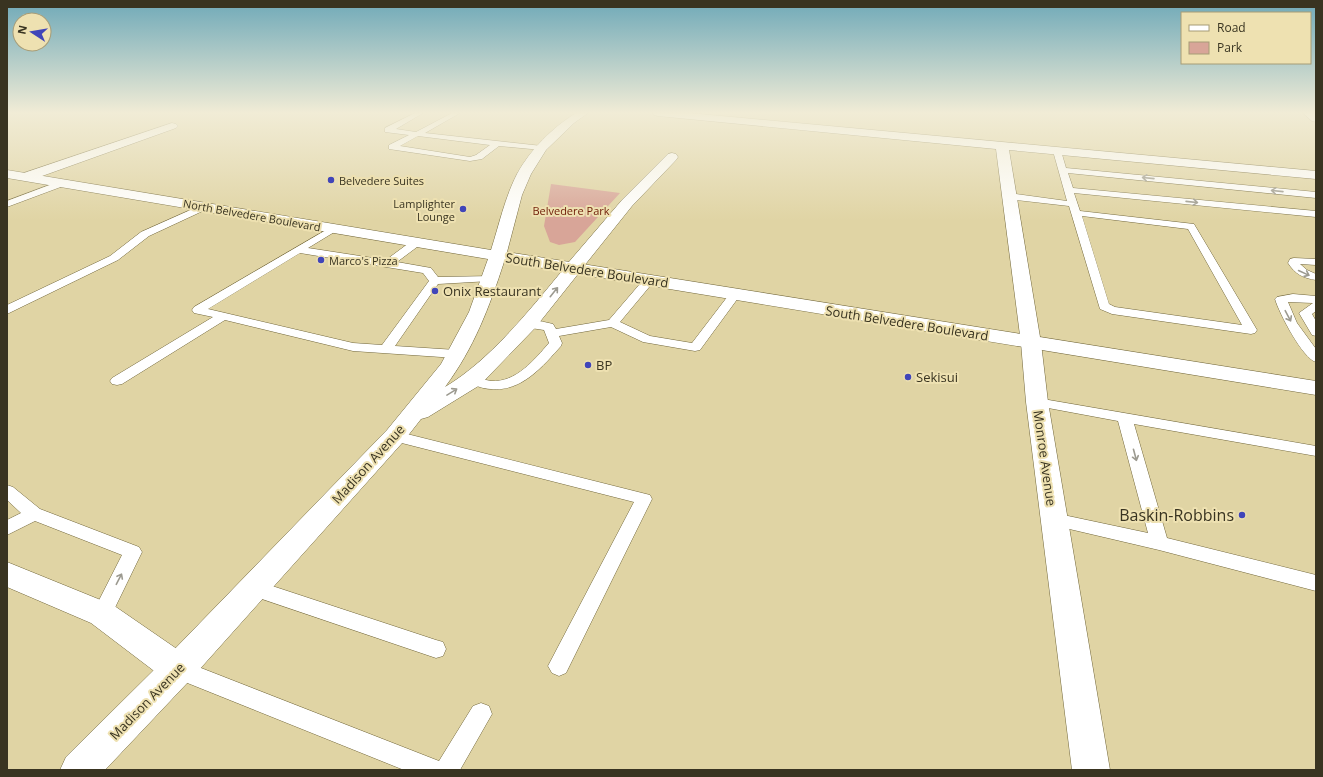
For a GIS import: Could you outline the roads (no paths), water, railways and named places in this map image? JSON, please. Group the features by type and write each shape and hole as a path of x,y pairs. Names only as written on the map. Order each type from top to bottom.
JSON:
{"street":[{"path":"26,177 105,149"},
{"name":"Madison Avenue","path":"79,770 178,669 401,428 450,366 478,312 498,255 519,184 529,165 541,149"},
{"name":"Monroe Avenue","path":"1002,149 1008,196 1031,343 1037,402 1091,770"},
{"path":"1039,149 1316,175"},
{"path":"401,428 472,380 528,324 627,203 672,157"},
{"name":"North Belvedere Boulevard","path":"7,174 333,229 498,255"},
{"name":"South Belvedere Boulevard","path":"498,255 1031,343 1316,388"},
{"path":"7,574 102,614 178,669"}],"lane":[{"path":"407,149 470,159 479,157 490,149"},
{"path":"1008,196 1074,209 1191,226 1251,330 1112,310 1104,306 1074,209 1058,151"},
{"path":"1063,170 1316,195"},
{"path":"7,204 63,183"},
{"path":"1069,190 1316,214"},
{"path":"7,310 114,258 145,234 204,207"},
{"path":"333,229 198,310 353,347 456,354"},
{"path":"388,264 417,242"},
{"path":"298,250 427,270 435,282"},
{"path":"1316,262 1298,260 1294,261 1293,263 1299,271 1316,277"},
{"path":"386,349 435,282 490,278"},
{"path":"613,323 649,280"},
{"path":"552,333 613,323 647,339 695,348 735,294"},
{"path":"1316,300 1293,298 1282,299 1283,308 1295,330 1316,358"},
{"path":"1316,306 1305,313 1316,332"},
{"path":"117,381 223,316"},
{"path":"472,380 496,386 513,382 536,367 556,343 550,327 528,324"},
{"path":"1037,402 1316,452"},
{"path":"1125,418 1160,543"},
{"path":"401,428 644,499 559,666"},
{"path":"7,491 34,514 133,552 102,614"},
{"path":"7,528 34,514"},
{"path":"1054,519 1160,543 1316,583"},
{"path":"254,588 436,649"},
{"path":"178,669 433,770"},
{"path":"447,770 481,714"}],"place":[{"name":"Belvedere Suites","path":"331,180"},
{"name":"Lamplighter Lounge","path":"463,209"},
{"name":"Marco's Pizza","path":"321,260"},
{"name":"Onix Restaurant","path":"435,291"},
{"name":"BP","path":"588,365"},
{"name":"Sekisui","path":"908,377"},
{"name":"Baskin-Robbins","path":"1242,515"}],"park label":[{"name":"Belvedere Park","path":"571,210"}]}
